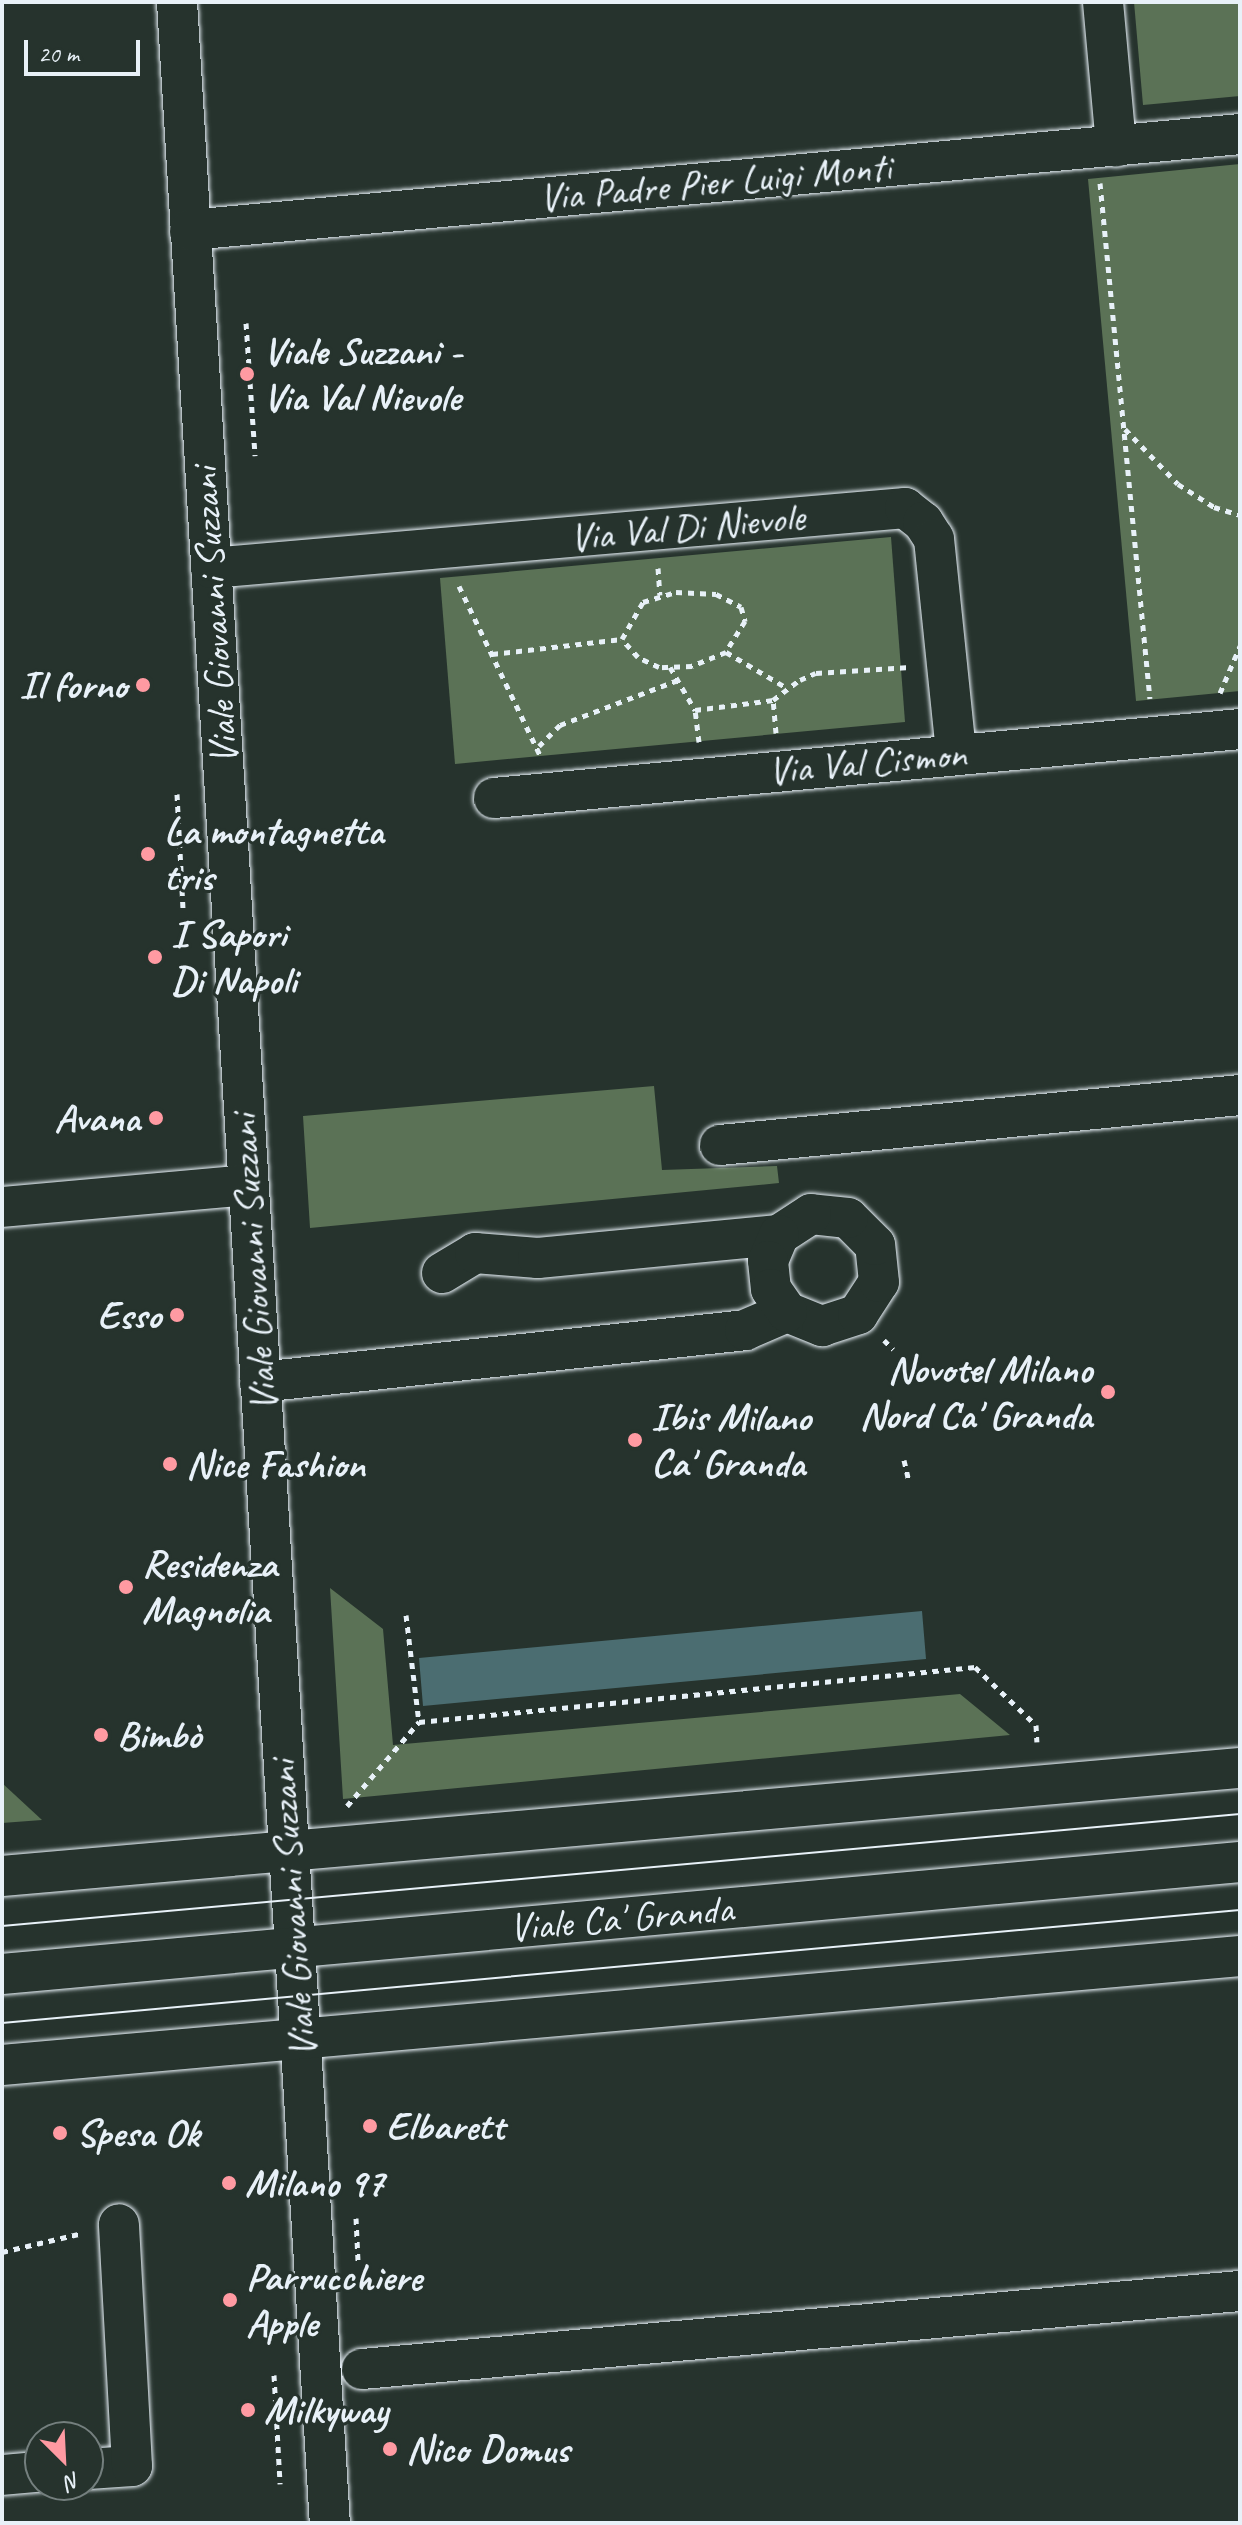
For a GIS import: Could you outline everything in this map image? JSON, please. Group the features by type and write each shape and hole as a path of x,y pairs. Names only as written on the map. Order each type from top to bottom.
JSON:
{"street":[{"name":"Viale Giovanni Suzzani","path":"177,2 330,2523"},
{"path":"1103,2 1107,158"},
{"name":"Via Padre Pier Luigi Monti","path":"190,230 1107,158 1240,134"},
{"name":"Via Val Di Nievole","path":"211,568 905,508 923,522 934,539 956,753"},
{"name":"Via Val Cismon","path":"494,798 956,753 1230,718"},
{"path":"720,1145 1240,1095"},
{"path":"2,1207 248,1185"},
{"path":"442,1273 475,1253 538,1258 779,1235 811,1214 848,1218 875,1245 879,1282 858,1314 822,1326 787,1312 771,1289 769,1275 768,1261 779,1235"},
{"path":"260,1382 745,1330 787,1312"},
{"path":"2,1876 289,1854 1240,1768"},
{"name":"Viale Ca' Granda","path":"2,1974 1240,1862"},
{"path":"2,2065 1240,1956"},
{"path":"104,2468 132,2466 119,2224"},
{"path":"362,2369 1240,2291"},
{"path":"2,2475 24,2473"}],"path":[{"path":"1107,158 1123,427 1151,712"},
{"path":"246,323 255,456"},
{"path":"1123,427 1178,484 1214,507 1240,515"},
{"path":"657,553 660,595"},
{"path":"452,571 539,746 542,761"},
{"path":"676,592 731,598 745,621 726,652 692,666 670,667 638,657 622,639 643,602 676,592"},
{"path":"492,654 622,639"},
{"path":"1230,718 1225,676 1240,646"},
{"path":"726,652 787,688"},
{"path":"670,667 695,710 701,753"},
{"path":"695,710 773,700 787,688 816,673 911,667"},
{"path":"539,746 560,725 678,680"},
{"path":"773,700 777,745"},
{"path":"177,794 183,910"},
{"path":"904,1460 909,1481"},
{"path":"406,1615 419,1722"},
{"path":"339,1814 419,1722 975,1667 1036,1725 1037,1742"},
{"path":"2,2252 119,2224"},
{"path":"274,2375 280,2484"}],"green space":[{"path":"1134,2 1240,2 1240,96 1143,105"},
{"path":"1240,164 1240,691 1136,701 1088,179"},
{"path":"891,537 905,722 455,764 440,578"},
{"path":"654,1086 662,1170 777,1166 779,1183 310,1228 303,1116"},
{"path":"330,1588 383,1629 393,1745 960,1694 1010,1735 343,1799"},
{"path":"2,1783 42,1820 2,1823"}],"water":[{"path":"922,1611 926,1659 423,1706 419,1658"}],"tram line":[{"path":"2,1926 1240,1814"},
{"path":"2,2023 1240,1910"}],"place":[{"name":"Viale Suzzani - Via Val Nievole","path":"247,374"},
{"name":"Il forno","path":"143,685"},
{"name":"La montagnetta tris","path":"148,854"},
{"name":"I Sapori Di Napoli","path":"155,957"},
{"name":"Avana","path":"156,1118"},
{"name":"Esso","path":"177,1315"},
{"name":"Novotel Milano Nord Ca' Granda","path":"1108,1392"},
{"name":"Ibis Milano Ca' Granda","path":"635,1440"},
{"name":"Nice Fashion","path":"170,1464"},
{"name":"Residenza Magnolia","path":"126,1587"},
{"name":"Bimbò","path":"101,1735"},
{"name":"Elbarett","path":"370,2126"},
{"name":"Spesa Ok","path":"60,2133"},
{"name":"Milano 97","path":"229,2183"},
{"name":"Parrucchiere Apple","path":"230,2300"},
{"name":"Milkyway","path":"248,2410"},
{"name":"Nico Domus","path":"390,2449"}]}
